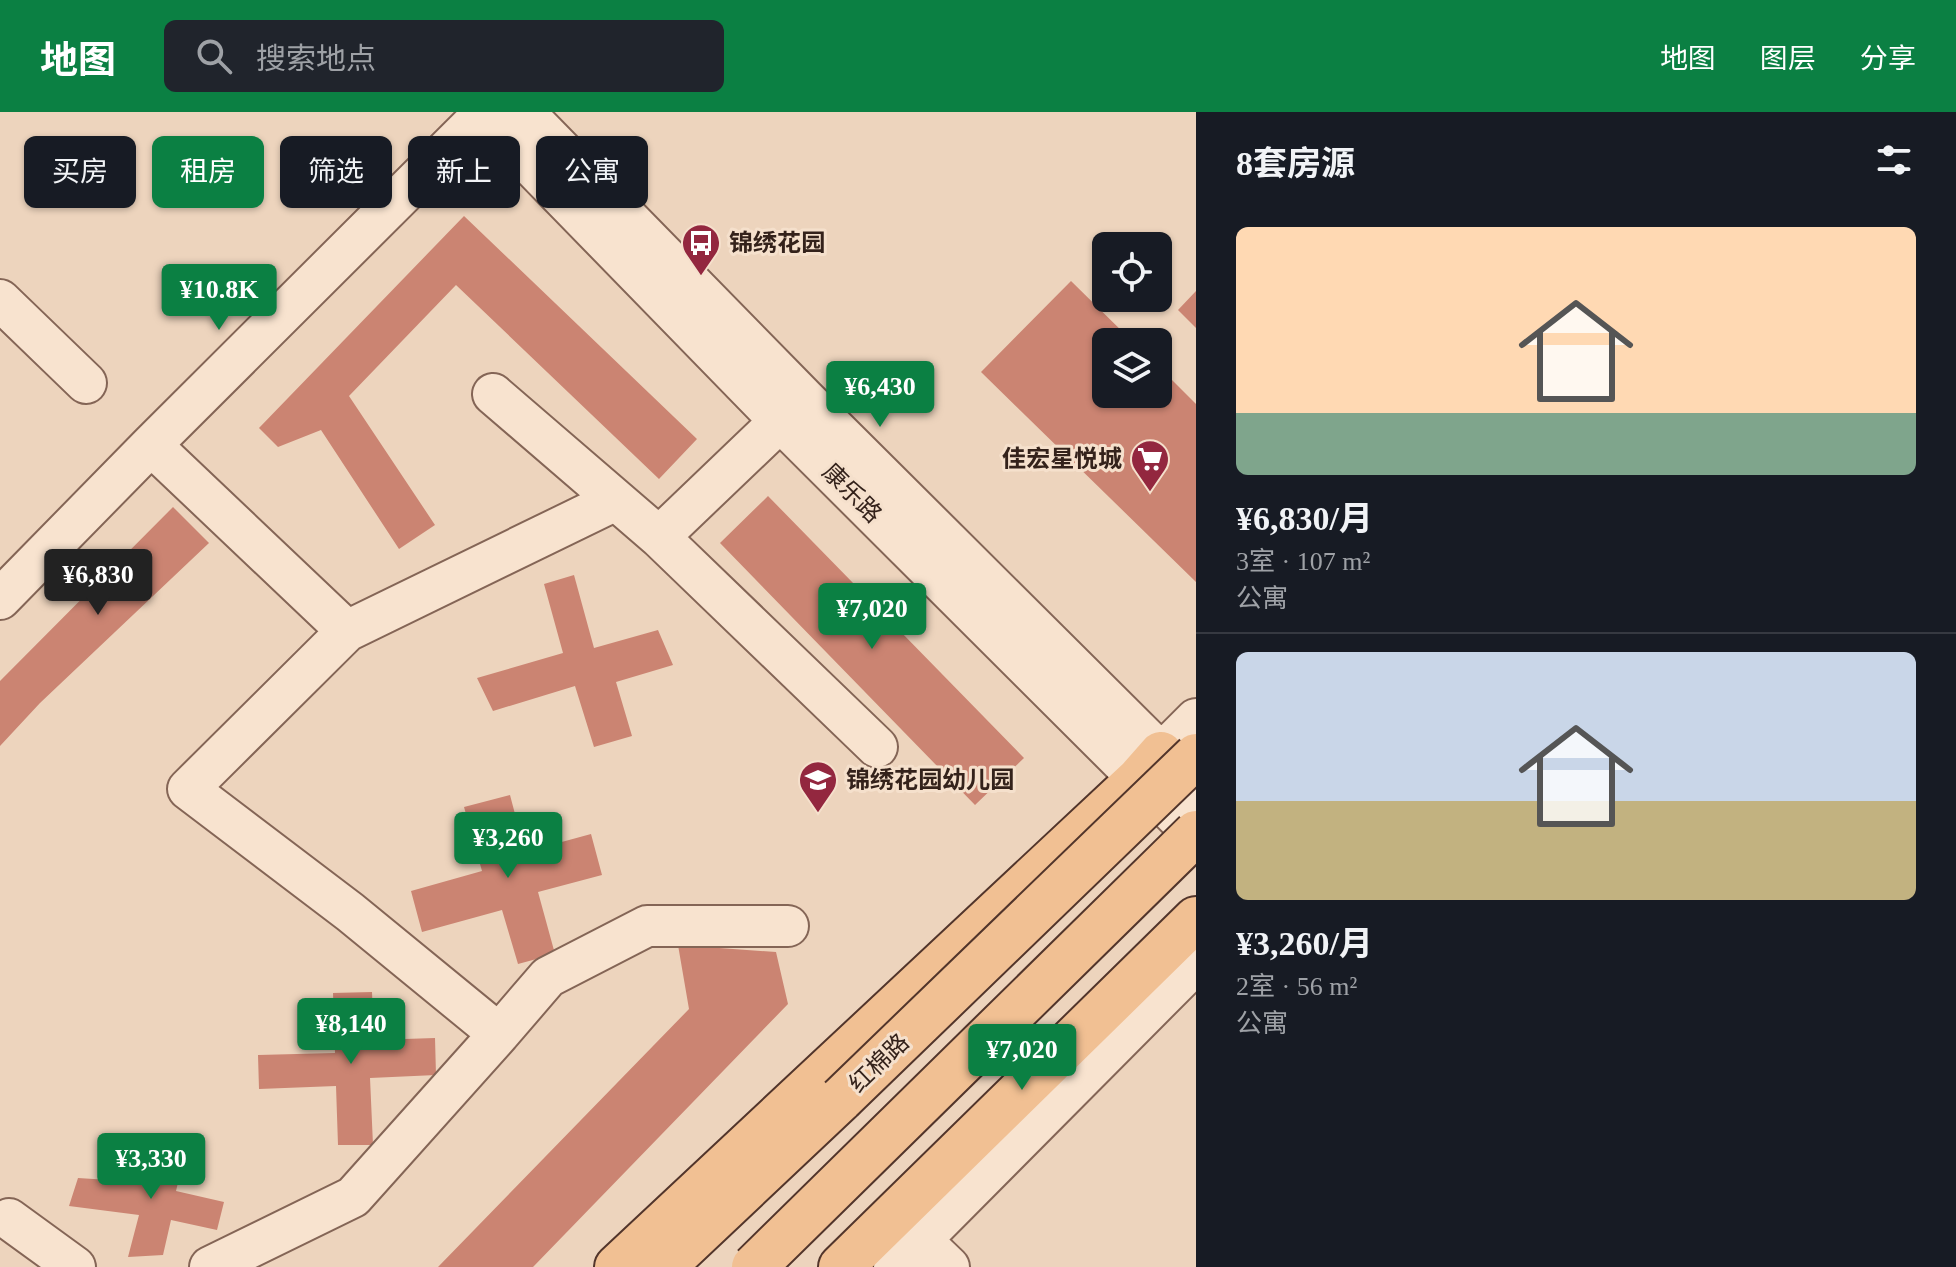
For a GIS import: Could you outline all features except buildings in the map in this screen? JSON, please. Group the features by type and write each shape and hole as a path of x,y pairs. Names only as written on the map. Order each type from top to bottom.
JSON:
{"main road":[{"name":"红棉路","path":"663,1267 841,1099 1165,763"},
{"path":"617,1267 1165,763"},
{"path":"754,1267 1196,834"},
{"path":"841,1267 1196,919"}],"street":[{"name":"康乐路","path":"524,112 792,410"},
{"name":"康乐路","path":"482,113 1165,763 1196,788"},
{"path":"0,599 482,113"},
{"path":"0,300 86,383"},
{"path":"493,394 659,537 877,747"},
{"path":"659,537 792,410"},
{"path":"151,445 347,631"},
{"path":"499,1034 350,912 188,789 347,631 616,500"},
{"path":"1165,763 1196,719"},
{"name":"康乐路","path":"1165,763 1196,834"},
{"path":"210,1267 353,1197 548,977 647,926 788,926"},
{"path":"949,1267 907,1253 1196,963"},
{"path":"9,1219 75,1267"}],"place":[{"name":"锦绣花园","path":"701,277"},
{"name":"佳宏星悦城","path":"1150,493"},
{"name":"锦绣花园幼儿园","path":"818,814"}]}
